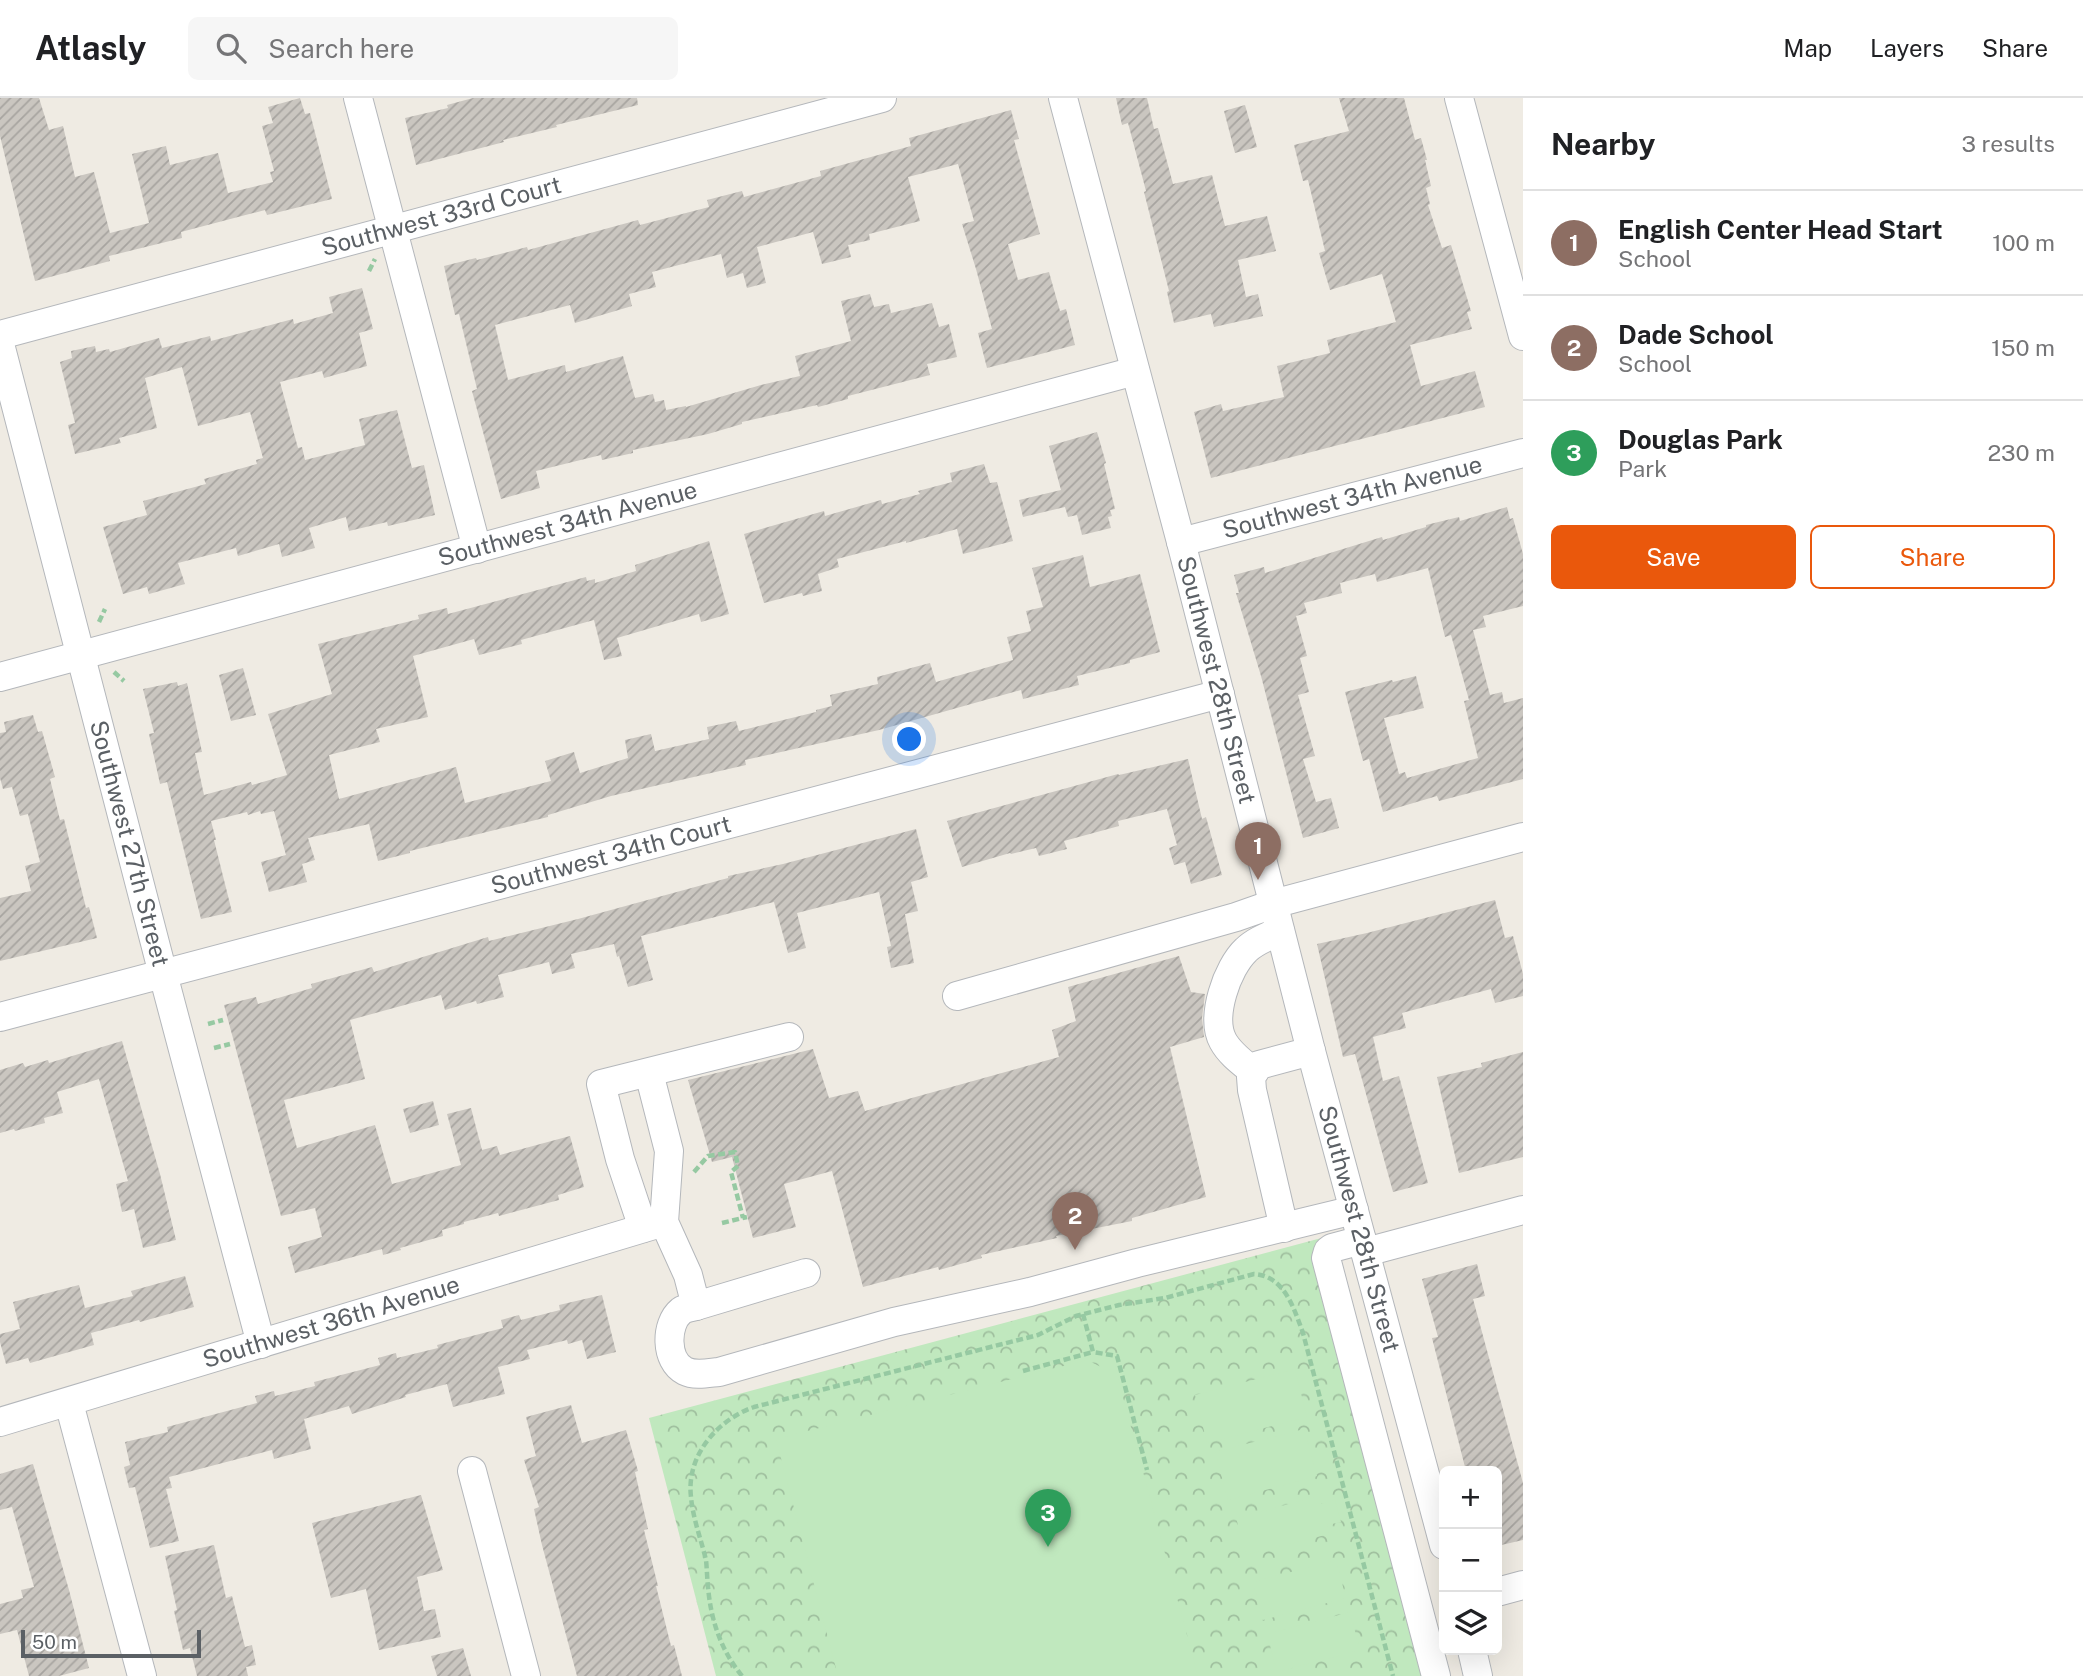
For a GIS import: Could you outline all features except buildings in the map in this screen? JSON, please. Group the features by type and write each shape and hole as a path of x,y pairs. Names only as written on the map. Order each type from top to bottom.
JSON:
{"street":[{"path":"358,98 477,549"},
{"name":"Southwest 33rd Court","path":"0,335 882,98"},
{"name":"Southwest 28th Street","path":"1063,98 1181,542 1311,1051 1440,1529"},
{"path":"1459,98 1523,336"},
{"name":"Southwest 27th Street","path":"0,344 261,1344"},
{"name":"Southwest 34th Avenue","path":"0,677 1135,371"},
{"name":"Southwest 34th Avenue","path":"1181,542 1523,453"},
{"name":"Southwest 34th Court","path":"0,1017 1220,694"},
{"path":"957,996 1236,917 1277,918 1523,837"},
{"path":"1254,1072 1233,1055 1223,1041 1217,1026 1218,1007 1239,958 1277,918"},
{"path":"696,1306 688,1275 653,1225 620,1159 601,1084 789,1037"},
{"path":"1284,1228 1251,1077 1259,1065 1311,1051"},
{"path":"649,1073 669,1151 653,1225"},
{"path":"806,1273 682,1310 674,1319 668,1337 674,1360 682,1370 703,1374 719,1372 894,1322 1030,1292 1354,1210"},
{"path":"1436,1676 1326,1258 1332,1248 1364,1246 1523,1210"},
{"name":"Southwest 36th Avenue","path":"0,1422 653,1225"},
{"path":"69,1402 142,1676"},
{"path":"472,1471 526,1676"},
{"path":"1502,1591 1523,1585"},
{"path":"1473,1655 1478,1676"}],"path":[{"path":"98,626 105,609"},
{"path":"208,1024 223,1020"},
{"path":"214,1048 230,1044"},
{"path":"694,1172 708,1156 735,1152 738,1166 731,1172 745,1217 722,1223"},
{"path":"742,1676 722,1646 715,1624 709,1598 706,1562 690,1495 691,1477 701,1451 725,1422 754,1407 1038,1335 1083,1314 1165,1298 1248,1275 1261,1275 1278,1283 1294,1311 1307,1345 1393,1676"},
{"path":"1083,1314 1093,1352"},
{"path":"1023,1371 1093,1352 1117,1356 1147,1470"}],"green space":[{"path":"1329,1236 1439,1639 1439,1655 1443,1655 1449,1676 716,1676 649,1418"},
{"path":"1087,1360 1117,1375 1198,1676 838,1676 776,1439"},
{"path":"1295,1369 1307,1417 1207,1443 1195,1395"},
{"path":"1304,1429 1317,1476 1228,1500 1215,1452"},
{"path":"1319,1496 1321,1504 1335,1500 1341,1522 1327,1525 1329,1534 1246,1555 1244,1547 1230,1551 1225,1529 1238,1525 1236,1518"},
{"path":"1336,1560 1346,1598 1263,1620 1253,1582"},
{"path":"1350,1612 1360,1650 1277,1672 1267,1634"}],"place":[{"name":"English Center Head Start","path":"1258,880"},
{"name":"Dade School","path":"1075,1250"},
{"name":"Douglas Park","path":"1048,1547"}]}
